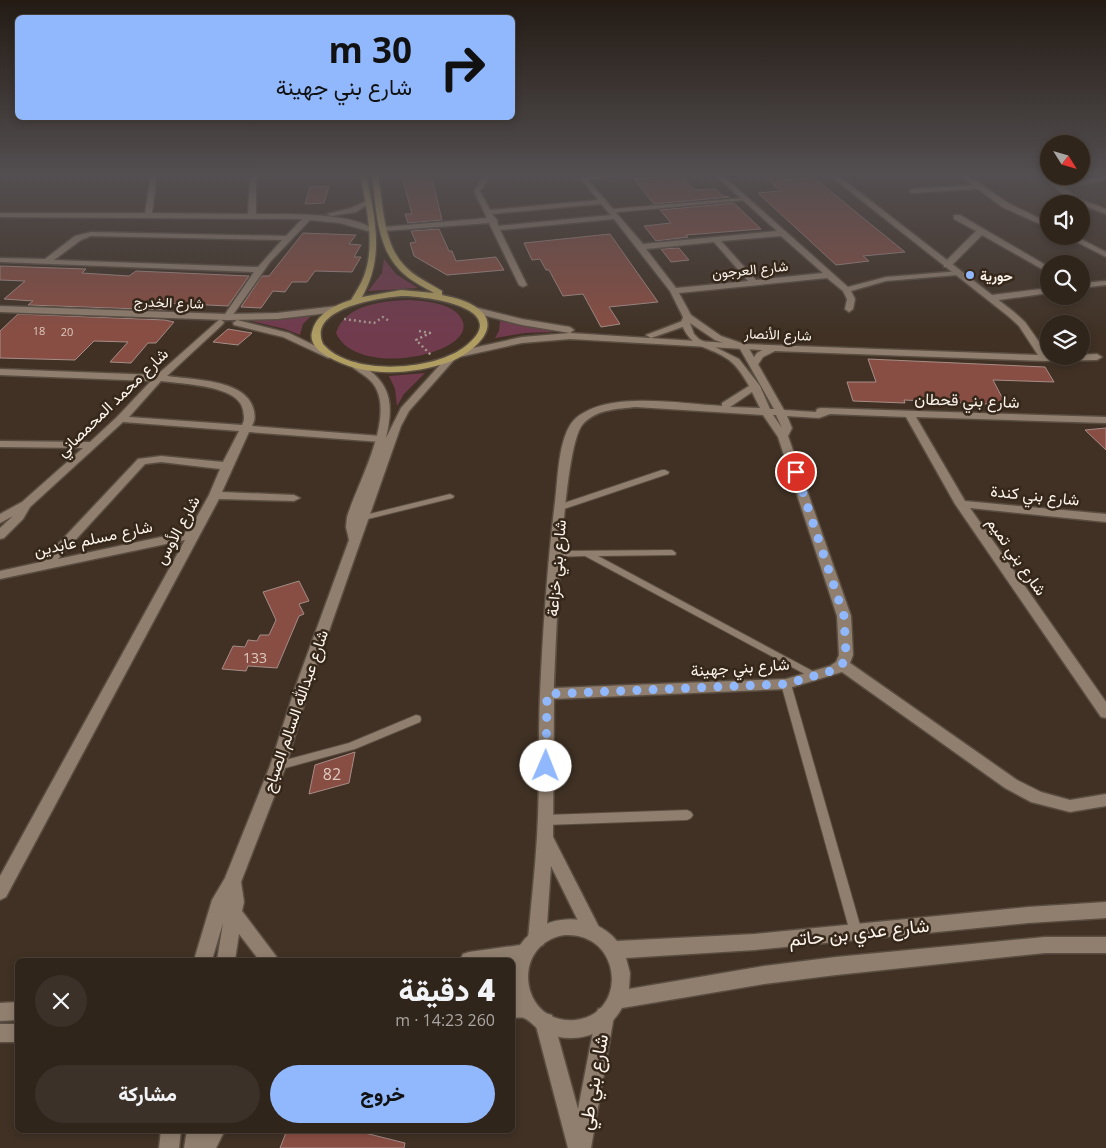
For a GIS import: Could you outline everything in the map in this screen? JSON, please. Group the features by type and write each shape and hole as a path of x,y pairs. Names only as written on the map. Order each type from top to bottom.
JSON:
{"main road":[{"path":"384,229 389,248 400,266 445,297"},
{"path":"355,301 401,293 445,297 474,310 482,322 481,333 475,343 455,356 430,364 402,369 355,365 331,356 320,347 316,339 316,333 321,322 341,312 355,301 371,267 371,230"}],"street":[{"name":"شارع محمد المحمصاني","path":"0,519 26,504 93,445 159,378 224,320 260,270 297,228"},
{"path":"365,228 371,230"},
{"path":"384,229 401,228"},
{"path":"501,228 497,228 523,284"},
{"path":"624,228 674,291 692,338 736,360 755,386 776,429 783,436 844,616 846,655 842,665 1011,784 1037,798 1070,806 1106,800"},
{"path":"778,228 846,290 851,299 849,309"},
{"path":"899,228 992,298 1022,324 1040,347"},
{"path":"973,228 1040,266"},
{"path":"947,265 980,232"},
{"path":"641,247 784,233"},
{"path":"46,262 78,238 91,234 286,238"},
{"path":"715,239 753,282"},
{"path":"1087,245 1106,255"},
{"path":"0,260 260,270"},
{"path":"846,290 886,279 957,273"},
{"name":"شارع العرجون","path":"674,291 829,275"},
{"path":"1090,285 1106,283"},
{"path":"992,298 1040,291"},
{"name":"شارع الأنصار","path":"474,310 554,328 847,348"},
{"name":"شارع الخدرج","path":"0,311 224,320 341,312"},
{"name":"شارع الخدرج","path":"224,320 271,330 331,356"},
{"path":"651,335 686,320"},
{"path":"686,320 718,338 744,347 780,410 787,428 783,436"},
{"name":"شارع الأنصار","path":"455,356 522,340 550,337 773,348 1040,353"},
{"path":"754,364 760,355 773,348"},
{"name":"شارع عبدالله السالم الصباح","path":"204,958 221,900 232,882 278,766 302,688 354,538 364,518 401,418 420,391 455,356"},
{"name":"شارع عبدالله السالم الصباح","path":"354,538 351,521 381,439 385,415 382,392 372,377 355,365"},
{"name":"شارع الأوس","path":"0,372 159,378 218,386 239,394 247,403 250,420 194,534 0,892"},
{"path":"726,405 755,386"},
{"name":"شارع بني خزاعة","path":"537,939 545,838 547,694 555,554 566,456 571,435 577,423 588,414 616,405 726,405 780,410"},
{"name":"شارع بني خزاعة","path":"695,406 710,409 766,409"},
{"name":"شارع بني قحطان","path":"780,410 819,414 827,412 909,413 1106,420"},
{"name":"شارع بني تميم","path":"909,413 961,504 1106,713"},
{"path":"120,419 381,439"},
{"path":"0,444 93,445"},
{"path":"46,564 142,461 161,459 227,466"},
{"path":"215,494 294,498"},
{"name":"شارع محمد المحمصاني","path":"0,535 19,517 26,504"},
{"name":"شارع بني كندة","path":"961,504 1106,518"},
{"name":"شارع مسلم عابدين","path":"0,575 194,534"},
{"name":"شارع بني جهينة","path":"547,694 786,684 817,677 842,665"},
{"name":"شارع بني خزاعة","path":"545,838 593,933"},
{"name":"شارع عبدالله السالم الصباح","path":"226,958 235,902 232,882"},
{"name":"شارع عدي بن حاتم","path":"612,950 754,942 1028,915 1106,910"},
{"path":"234,914 268,958"},
{"path":"564,928 593,933 602,938 612,950 620,961 622,970 622,985 618,1000 605,1016 597,1022 576,1028 555,1026 520,1009 523,1001 517,982 517,972 524,953 537,939 554,930 564,928"},
{"name":"شارع عدي بن حاتم","path":"618,1000 764,975 836,966 1045,945 1106,945"},
{"path":"485,958 524,953"},
{"path":"0,1012 15,1011"},
{"name":"شارع بني طي","path":"580,1148 605,1016"},
{"name":"شارع بني طي","path":"545,1022 580,1148"},
{"path":"0,1033 15,1032"},
{"path":"194,1148 196,1133"},
{"path":"204,1148 213,1133"}],"lane":[{"path":"561,507 665,472"},
{"path":"364,518 450,496"},
{"path":"555,554 672,553"},
{"path":"587,554 817,677"},
{"path":"786,684 856,932"},
{"path":"278,766 351,746 416,720"},
{"path":"545,820 688,815"}],"path":[{"path":"341,312 340,320 374,323 383,317 389,321"},
{"path":"419,331 430,333 416,340 432,355"},
{"path":"425,356 437,353"}],"shaded area":[{"path":"384,259 396,274 418,288 368,291 382,273"},
{"path":"409,300 440,304 454,311 463,322 462,333 445,347 430,353 412,357 393,358 375,357 358,353 345,345 336,333 341,323 356,310 377,303"},
{"path":"311,316 303,324 300,335 285,329 251,321"},
{"path":"500,321 555,332 525,333 495,338 499,331"},
{"path":"425,373 404,394 397,406 395,389 389,376"}],"building":[{"path":"645,228 761,229 686,235 688,237 656,241"},
{"path":"795,228 875,228 905,252 863,256 869,261 836,265"},
{"path":"439,229 456,261 496,257 504,270 447,275 414,256 410,243 416,242 411,231"},
{"path":"303,233 356,235 349,244 361,245 354,257 361,257 352,272 315,271 307,282 292,282 285,292 273,291 261,308 241,307 262,276 269,276"},
{"path":"610,234 658,302 609,307 620,324 601,327 583,294 563,296 549,270 546,270 540,259 532,260 524,243"},
{"path":"679,248 689,260 671,262 661,249"},
{"path":"0,266 86,269 82,273 129,276 136,271 249,276 228,306 167,303 166,310 28,305 33,301 4,299 25,281 0,280"},
{"path":"18,314 165,320 174,322 156,343 148,343 131,363 110,362 128,342 94,341 75,360 0,358 0,331"},
{"path":"228,329 252,333 238,345 213,342"},
{"path":"868,359 1045,367 1054,382 993,380 1006,405 904,400 905,403 853,401 847,382 876,382"},
{"path":"1106,428 1106,450 1085,430"},
{"path":"299,581 309,601 299,604 304,614 299,616 277,668 248,666 246,671 222,669 233,646 245,647 248,640 257,641 260,635 269,635 276,620 263,592"},
{"path":"355,752 349,783 309,794 315,765"},
{"path":"286,1133 365,1133 405,1143 404,1148 280,1148"}],"place":[{"name":"حورية","path":"970,275"}],"route":[{"path":"546,766 547,694 786,684 817,677 842,665 846,655 844,616 796,472"}]}
